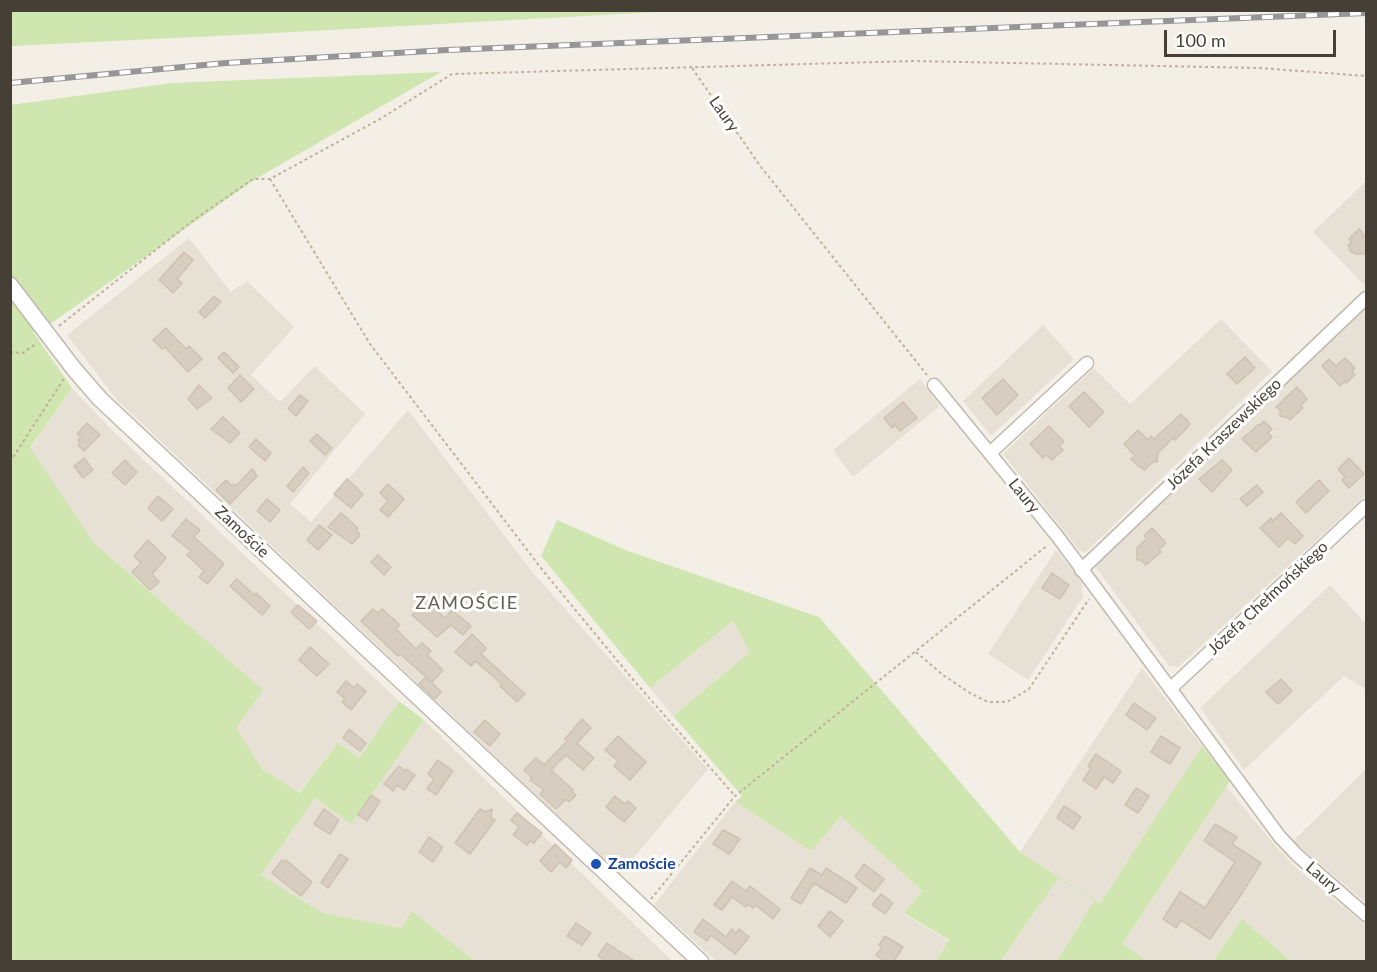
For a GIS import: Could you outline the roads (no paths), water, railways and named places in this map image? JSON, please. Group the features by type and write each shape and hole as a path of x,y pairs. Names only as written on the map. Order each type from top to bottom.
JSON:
{"street":[{"name":"Zamoście","path":"10,285 85,383 701,962"},
{"name":"Józefa Kraszewskiego","path":"1081,570 1366,298"},
{"path":"990,453 1087,363"},
{"name":"Laury","path":"934,385 1058,537 1280,837 1297,855 1366,915"},
{"name":"Józefa Chełmońskiego","path":"1170,689 1366,506"}],"railway":[{"path":"10,83 226,63 447,50 1366,13"}],"place":[{"name":"Zamoście","path":"596,864"}],"district":[{"name":"ZAMOŚCIE","path":"467,603"}]}
